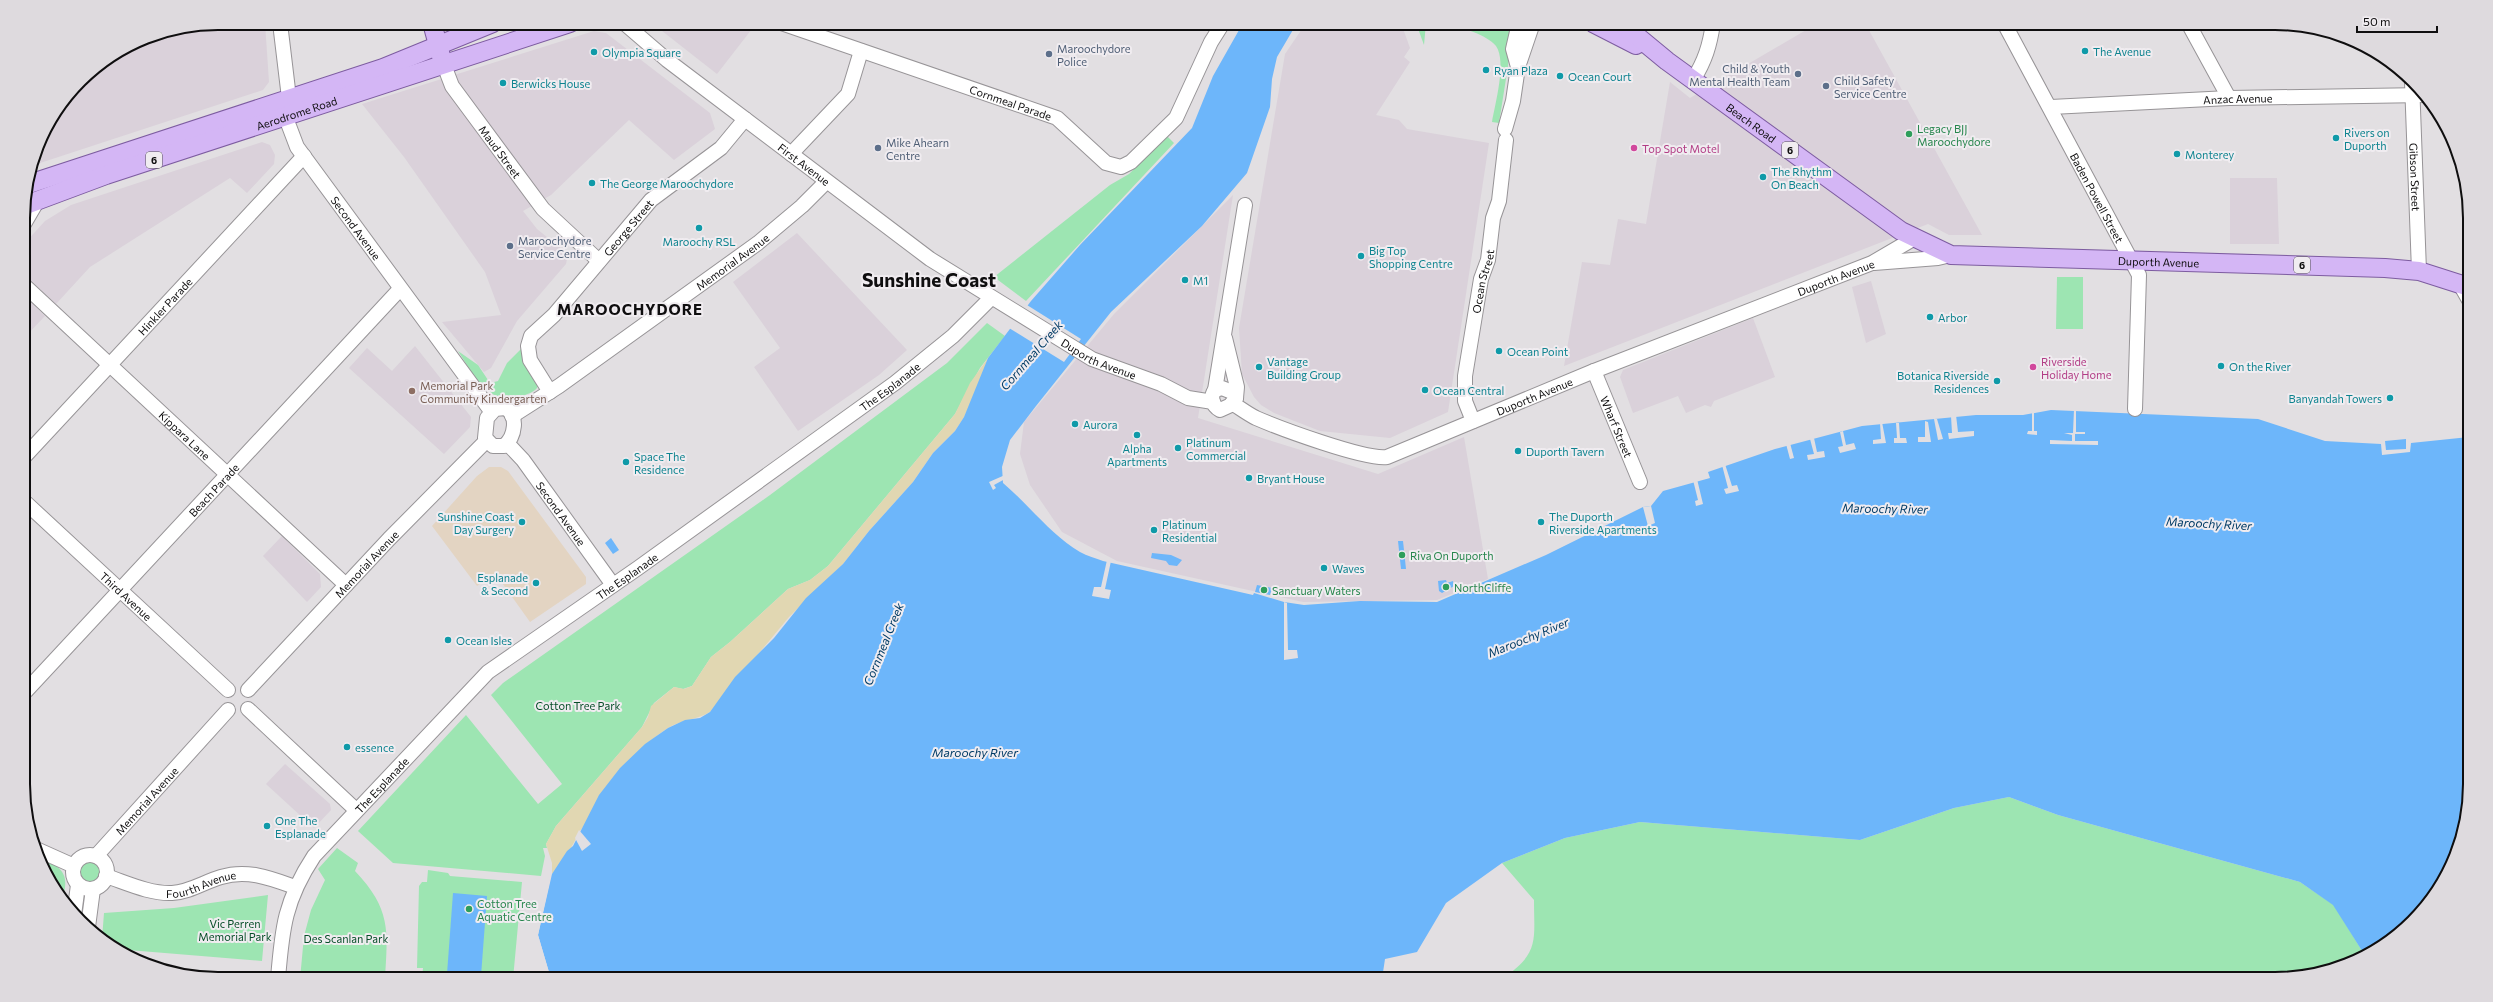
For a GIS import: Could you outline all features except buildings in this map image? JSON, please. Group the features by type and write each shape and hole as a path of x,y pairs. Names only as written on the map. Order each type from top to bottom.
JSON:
{"main road":[{"name":"Maud Street","path":"434,30 444,65"},
{"name":"Aerodrome Road","path":"34,182 384,68 476,30"},
{"name":"Aerodrome Road","path":"31,203 549,30"},
{"name":"Beach Road","path":"1606,30 1667,61"},
{"name":"Beach Road","path":"1629,30 1667,61 1913,238"},
{"name":"Duporth Avenue","path":"1913,238 1951,255 2385,268 2419,271 2463,290"}],"street":[{"name":"Second Avenue","path":"281,30 289,98 286,118 294,141 400,289 491,411"},
{"name":"First Avenue","path":"632,30 667,60 904,241 991,298"},
{"name":"Cornmeal Parade","path":"801,30 1057,118 1106,162 1121,167 1131,162 1176,118 1212,40 1218,30"},
{"name":"Cornmeal Parade","path":"1212,40 1215,30"},
{"name":"Ocean Street","path":"1517,30 1513,49 1518,67"},
{"name":"Ocean Street","path":"1473,421 1465,401 1465,376 1481,279 1488,260 1494,218 1499,201 1506,134 1518,67 1531,30"},
{"path":"1693,80 1703,64 1709,49 1712,30"},
{"name":"Baden Powell Street","path":"2008,30 2051,107 2139,275 2135,409"},
{"path":"2192,30 2229,98"},
{"path":"791,154 848,94 861,51"},
{"name":"Maud Street","path":"444,65 452,86 533,197 599,261"},
{"name":"Anzac Avenue","path":"2051,107 2413,90"},
{"name":"Gibson Street","path":"2416,94 2419,271"},
{"name":"George Street","path":"550,392 530,360 529,341 535,332 554,315 651,200 721,148 745,119"},
{"name":"Hinkler Parade","path":"30,451 304,156"},
{"name":"Memorial Avenue","path":"512,416 550,392 771,233 826,182"},
{"path":"1225,338 1237,387 1234,401 1220,410 1214,396 1218,379 1220,352 1225,338 1245,205"},
{"name":"Duporth Avenue","path":"991,298 1074,348 1102,363 1164,385 1185,397 1214,396 1228,390 1234,393 1234,401 1266,422 1362,455 1381,458 1594,371 1872,263 1913,238"},
{"path":"1872,263 1938,258 1951,255"},
{"name":"Beach Parade","path":"30,687 400,289"},
{"name":"Kippara Lane","path":"30,291 346,585"},
{"name":"The Esplanade","path":"279,972 282,932 286,910 295,888 314,856 488,672 614,585 895,382 952,336 991,298"},
{"name":"Wharf Street","path":"1594,371 1640,482"},
{"path":"505,408 512,416 513,432 504,446 493,446 487,440 485,423 491,411 505,408"},
{"name":"Memorial Avenue","path":"248,690 346,585 487,440"},
{"name":"Second Avenue","path":"507,443 523,460 614,585"},
{"name":"Third Avenue","path":"30,507 228,690"},
{"path":"236,686 248,690 252,702 248,710 236,713 228,710 224,702 228,690 236,686"},
{"name":"Memorial Avenue","path":"96,856 228,710"},
{"path":"248,710 356,810"},
{"path":"43,852 74,866"},
{"path":"75,906 78,885 73,876 74,866 81,858 96,856 104,862 106,876 101,885 92,889 78,885"},
{"name":"Fourth Avenue","path":"106,876 159,893 188,890 221,877 242,873 258,874 295,888"},
{"path":"89,920 92,889"}],"shaded area":[{"path":"206,30 265,30 269,82 263,90 38,164 44,146 55,124 85,85 124,55 146,44 170,36"},
{"path":"661,30 751,30 717,74"},
{"name":"Big Top Shopping Centre","path":"1301,30 1404,30 1410,48 1404,57 1410,62 1376,115 1399,120 1407,129 1489,143 1448,412 1390,438 1320,431 1274,413 1261,405 1254,397 1242,374 1239,328 1285,54"},
{"path":"1806,30 1869,30 1982,235 1949,235 1928,224 1564,366 1582,262 1610,265 1618,219 1646,224 1670,82 1690,98"},
{"path":"594,31 606,33 710,113 715,129 674,160 629,120 551,195 523,211 537,229 568,254 566,264 517,321 491,368 484,372 442,322 501,315 485,272 404,157 362,104"},
{"path":"262,142 270,145 275,155 274,164 247,193 230,178 90,267 56,304 30,280 30,237 45,221 71,205"},
{"path":"2230,178 2277,178 2279,244 2230,244"},
{"path":"1233,195 1198,418 1378,474 1464,437 1488,579 1437,600 1303,602 1117,561 1062,532 1030,485 1020,454 1024,422 1114,314"},
{"path":"797,233 907,350 879,375 798,431 754,367 780,348 733,282"},
{"path":"1871,281 1886,334 1866,343 1852,287"},
{"path":"30,302 45,316 30,332"},
{"path":"1753,318 1775,377 1714,401 1711,407 1705,405 1686,413 1678,396 1633,413 1620,377 1623,370"},
{"name":"Memorial Park Community Kindergarten","path":"415,346 471,417 470,427 444,454 349,368 367,348 392,371"},
{"path":"489,467 501,467 508,471 586,577 586,584 530,622 495,573 477,586 432,526 477,476"},
{"path":"282,536 320,574 321,587 307,602 263,556"},
{"path":"285,764 330,804 331,810 314,828 266,784"}],"green space":[{"path":"1419,30 1425,30 1424,45"},
{"path":"1467,30 1511,30 1508,66 1499,123 1492,122 1499,83 1499,53 1496,46 1492,42"},
{"path":"1167,136 1174,143 1026,301 994,277 1110,185 1129,174"},
{"path":"2057,277 2083,277 2083,329 2056,329"},
{"name":"Cotton Tree Park","path":"987,323 1005,336 980,368 955,414 828,566 810,580 788,589 730,642 711,657 692,686 683,689 674,687 654,703 642,727 556,826 546,844 547,848 543,848 545,856 541,876 393,863 358,831 466,715 538,804 562,784 491,695 503,683 770,495 947,363"},
{"path":"523,347 526,365 538,383 537,388 525,395 509,398 499,397 482,386 458,351 478,365 490,383 498,381 507,363"},
{"path":"2009,797 2058,815 2300,882 2334,905 2362,951 2347,958 2323,966 2287,972 1511,972 1523,961 1529,953 1532,945 1534,936 1534,900 1502,863 1565,838 1640,822 1860,840 1954,808"},
{"name":"Des Scanlan Park","path":"337,848 358,863 355,871 375,897 385,921 387,947 385,972 301,972 304,936 311,910 325,880 318,869"},
{"path":"46,859 62,872 65,883 64,890 55,878"},
{"path":"90,860 99,863 102,872 99,881 90,884 81,881 78,872 81,863"},
{"name":"Cotton Tree Aquatic Centre","path":"428,870 448,873 450,876 522,882 514,972 423,972 423,968 417,968 419,886 422,882 427,882"},
{"name":"Vic Perren Memorial Park","path":"268,895 262,961 130,950 103,932 104,913 174,908"}],"sand":[{"path":"988,358 978,387 964,417 955,431 933,453 913,482 869,531 843,564 789,617 710,712 668,728 655,737 631,762 580,831 564,859 552,874 552,863 546,844 556,826 642,727 648,717 651,706 674,687 684,689 692,686 711,657 730,642 788,589 810,580 828,566 955,414 970,383"}],"water":[{"name":"Maroochy River","path":"1239,30 1293,30 1277,57 1272,79 1270,107 1247,173 1202,226 1111,312 1010,440 1002,467 1003,483 1050,529 1070,545 1083,553 1103,561 1253,595 1254,593 1284,602 1304,605 1360,601 1437,602 1546,555 1643,507 1651,506 1663,491 1710,478 1708,472 1775,449 1862,426 1976,415 2023,415 2051,410 2258,419 2325,441 2381,444 2382,455 2410,452 2411,443 2463,438 2463,796 2457,832 2449,856 2438,878 2408,917 2389,933 2362,951 2333,905 2300,882 2058,815 2009,797 1954,808 1860,840 1640,822 1565,838 1502,863 1446,903 1417,952 1385,959 1383,972 549,972 538,935 552,874 567,851 573,846 599,795 620,768 645,744 668,728 685,720 700,718 710,712 735,677 774,638 806,598 843,564 869,531 913,482 933,453 955,431 964,417 988,358 1031,301 1080,245 1192,128 1213,76"},
{"path":"2406,439 2406,449 2386,450 2385,441"},
{"path":"611,538 619,550 613,554 605,543"},
{"name":"Riva On Duporth","path":"1398,541 1403,541 1406,569 1401,569"},
{"path":"1152,553 1171,555 1182,560 1177,566 1169,565 1166,561 1151,558"},
{"name":"NorthCliffe","path":"1446,580 1447,583 1453,581 1454,586 1442,593 1439,591 1438,581"},
{"name":"Sanctuary Waters","path":"1257,585 1272,588 1270,595 1255,592"},
{"path":"453,893 487,896 481,972 447,972"}],"pier":[{"path":"1027,305 1081,339 1064,362 1009,328"},
{"path":"2074,409 2076,409 2076,432 2085,432 2085,434 2075,434 2075,441 2098,441 2098,445 2050,444 2050,440 2072,441 2072,435 2064,433 2073,433"},
{"path":"2032,412 2034,412 2034,431 2037,431 2037,435 2027,434 2028,431 2032,431"},
{"path":"1956,415 1958,432 1974,431 1974,436 1949,439 1948,433 1952,433 1951,416"},
{"path":"1934,419 1937,419 1943,439 1938,440"},
{"path":"1925,421 1928,422 1931,442 1918,442 1918,437 1925,437"},
{"path":"1882,422 1886,443 1873,444 1873,440 1881,439 1880,423"},
{"path":"1896,423 1899,423 1900,438 1906,438 1907,443 1894,443 1894,438 1897,438"},
{"path":"1843,431 1846,445 1854,443 1856,449 1840,453 1838,447 1843,446 1840,432"},
{"path":"1814,438 1817,452 1824,451 1825,457 1808,460 1807,455 1814,454 1810,439"},
{"path":"1790,443 1794,458 1790,459 1786,444"},
{"path":"1725,464 1732,486 1737,485 1739,491 1726,494 1724,489 1728,488 1722,465"},
{"path":"1005,475 1005,479 994,485 996,488 993,490 989,482"},
{"path":"1697,479 1703,504 1696,506 1695,501 1698,500 1693,480"},
{"path":"1651,506 1655,523 1648,526 1643,507"},
{"path":"1107,560 1111,561 1105,589 1111,590 1109,599 1092,596 1094,587 1101,587"},
{"path":"1284,602 1287,603 1288,650 1297,650 1298,658 1284,660"},
{"path":"579,830 591,844 582,851 575,838"},
{"path":"552,871 538,935 549,972 547,972 536,935"}],"place":[{"name":"The Avenue","path":"2085,51"},
{"name":"Olympia Square","path":"594,52"},
{"name":"Maroochydore Police","path":"1049,54"},
{"name":"Ryan Plaza","path":"1486,70"},
{"name":"Child & Youth Mental Health Team","path":"1798,74"},
{"name":"Ocean Court","path":"1560,76"},
{"name":"Berwicks House","path":"503,83"},
{"name":"Child Safety Service Centre","path":"1826,86"},
{"name":"Legacy BJJ Maroochydore","path":"1909,134"},
{"name":"Rivers on Duporth","path":"2336,138"},
{"name":"Mike Ahearn Centre","path":"878,148"},
{"name":"Top Spot Motel","path":"1634,148"},
{"name":"Monterey","path":"2177,154"},
{"name":"The Rhythm On Beach","path":"1763,177"},
{"name":"The George Maroochydore","path":"592,183"},
{"name":"Maroochy RSL","path":"699,228"},
{"name":"Maroochydore Service Centre","path":"510,246"},
{"name":"Big Top Shopping Centre","path":"1361,256"},
{"name":"M1","path":"1185,280"},
{"name":"Arbor","path":"1930,317"},
{"name":"Ocean Point","path":"1499,351"},
{"name":"On the River","path":"2221,366"},
{"name":"Vantage Building Group","path":"1259,367"},
{"name":"Riverside Holiday Home","path":"2033,367"},
{"name":"Botanica Riverside Residences","path":"1997,381"},
{"name":"Ocean Central","path":"1425,390"},
{"name":"Memorial Park Community Kindergarten","path":"412,391"},
{"name":"Banyandah Towers","path":"2390,398"},
{"name":"Aurora","path":"1075,424"},
{"name":"Alpha Apartments","path":"1137,435"},
{"name":"Platinum Commercial","path":"1178,448"},
{"name":"Duporth Tavern","path":"1518,451"},
{"name":"Space The Residence","path":"626,462"},
{"name":"Bryant House","path":"1249,478"},
{"name":"Sunshine Coast Day Surgery","path":"522,522"},
{"name":"The Duporth Riverside Apartments","path":"1541,522"},
{"name":"Platinum Residential","path":"1154,530"},
{"name":"Riva On Duporth","path":"1402,555"},
{"name":"Waves","path":"1324,568"},
{"name":"Esplanade & Second","path":"536,583"},
{"name":"NorthCliffe","path":"1446,587"},
{"name":"Sanctuary Waters","path":"1264,590"},
{"name":"Ocean Isles","path":"448,640"},
{"name":"essence","path":"347,747"},
{"name":"One The Esplanade","path":"267,826"},
{"name":"Cotton Tree Aquatic Centre","path":"469,909"}],"district":[{"name":"Sunshine Coast","path":"929,279"},
{"name":"MAROOCHYDORE","path":"630,309"}],"water label":[{"name":"Cornmeal Creek","path":"1031,355"},
{"name":"Cornmeal Creek","path":"883,644"}]}
